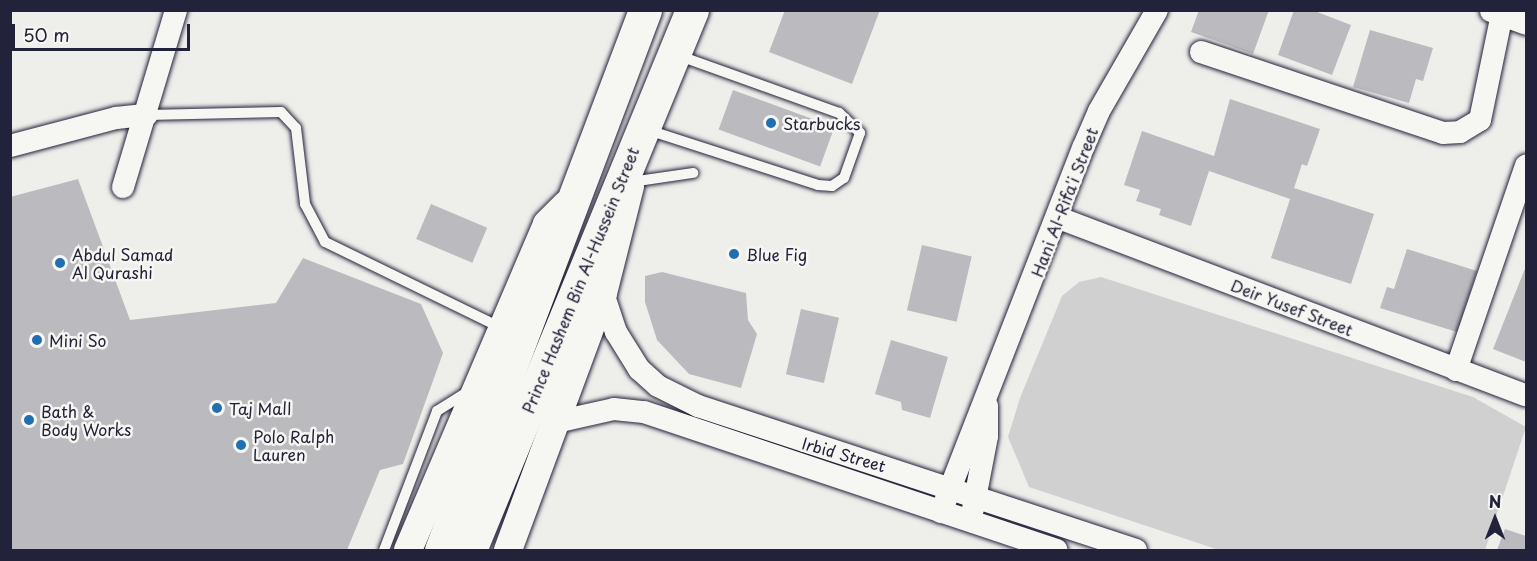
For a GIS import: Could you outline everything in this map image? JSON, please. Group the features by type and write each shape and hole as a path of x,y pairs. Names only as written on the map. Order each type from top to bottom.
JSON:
{"highway":[{"name":"Prince Hashem Bin Al-Hussein Street","path":"441,550 504,393 573,198 645,10"},
{"name":"Prince Hashem Bin Al-Hussein Street","path":"470,550 504,393 638,138 692,10"}],"street":[{"path":"123,187 147,115 176,10"},
{"name":"Hani Al-Rifa'i Street","path":"941,512 987,401 1099,111 1157,10"},
{"path":"1201,52 1443,133 1460,132 1480,120 1500,12 1527,24"},
{"path":"10,146 116,118 147,115"},
{"path":"508,550 603,293 631,182 638,138"},
{"path":"1456,370 1527,166"},
{"path":"408,550 504,393 501,328 547,224 573,198"},
{"name":"Deir Yusef Street","path":"1059,218 1527,395"},
{"name":"Irbid Street","path":"603,293 616,332 639,369 658,386 758,428 977,495 1136,550"},
{"name":"Hani Al-Rifa'i Street","path":"969,520 977,495 987,436 987,401"},
{"name":"Irbid Street","path":"556,422 614,409 644,412 1057,550"}],"lane":[{"path":"638,138 818,185 832,186 844,178 860,133 839,113 674,54"},
{"path":"147,115 281,112 296,128 305,204 326,242 501,328"},
{"path":"631,182 693,173"},
{"path":"384,550 437,411 504,393"}],"shaded area":[{"path":"1101,277 1473,397 1526,427 1485,550 1219,550 1029,487 1008,437 1020,398 1062,296 1079,282"}],"building":[{"path":"785,10 880,10 852,84 769,52"},
{"path":"1199,10 1269,10 1253,54 1191,32"},
{"path":"1294,10 1312,10 1351,25 1332,75 1278,55"},
{"path":"1370,30 1433,48 1423,81 1416,79 1409,103 1353,87"},
{"path":"733,90 834,127 820,166 719,129"},
{"path":"1230,99 1320,129 1307,166 1302,164 1294,188 1374,214 1351,284 1271,258 1290,199 1209,171 1191,226 1159,215 1161,209 1136,201 1140,190 1124,185 1142,131 1214,156"},
{"name":"Taj Mall","path":"78,179 130,320 276,303 303,258 421,304 443,353 403,464 380,470 347,550 10,550 10,197"},
{"path":"431,204 487,228 472,263 416,239"},
{"path":"922,245 972,256 957,322 907,310"},
{"path":"1407,249 1477,271 1457,332 1380,308 1387,287 1394,289"},
{"path":"1526,266 1526,362 1493,349"},
{"path":"662,272 746,293 748,320 757,334 741,388 689,374 657,340 645,302 645,276"},
{"path":"801,309 839,318 824,383 786,374"},
{"path":"891,340 948,357 930,418 902,410 901,402 875,394"},
{"path":"1505,529 1526,536 1526,550 1497,550"}],"place":[{"name":"Starbucks","path":"771,123"},
{"name":"Blue Fig","path":"734,254"},
{"name":"Abdul Samad Al Qurashi","path":"60,263"},
{"name":"Mini So","path":"37,340"},
{"name":"Taj Mall","path":"217,408"},
{"name":"Bath & Body Works","path":"29,420"},
{"name":"Polo Ralph Lauren","path":"241,445"}]}
